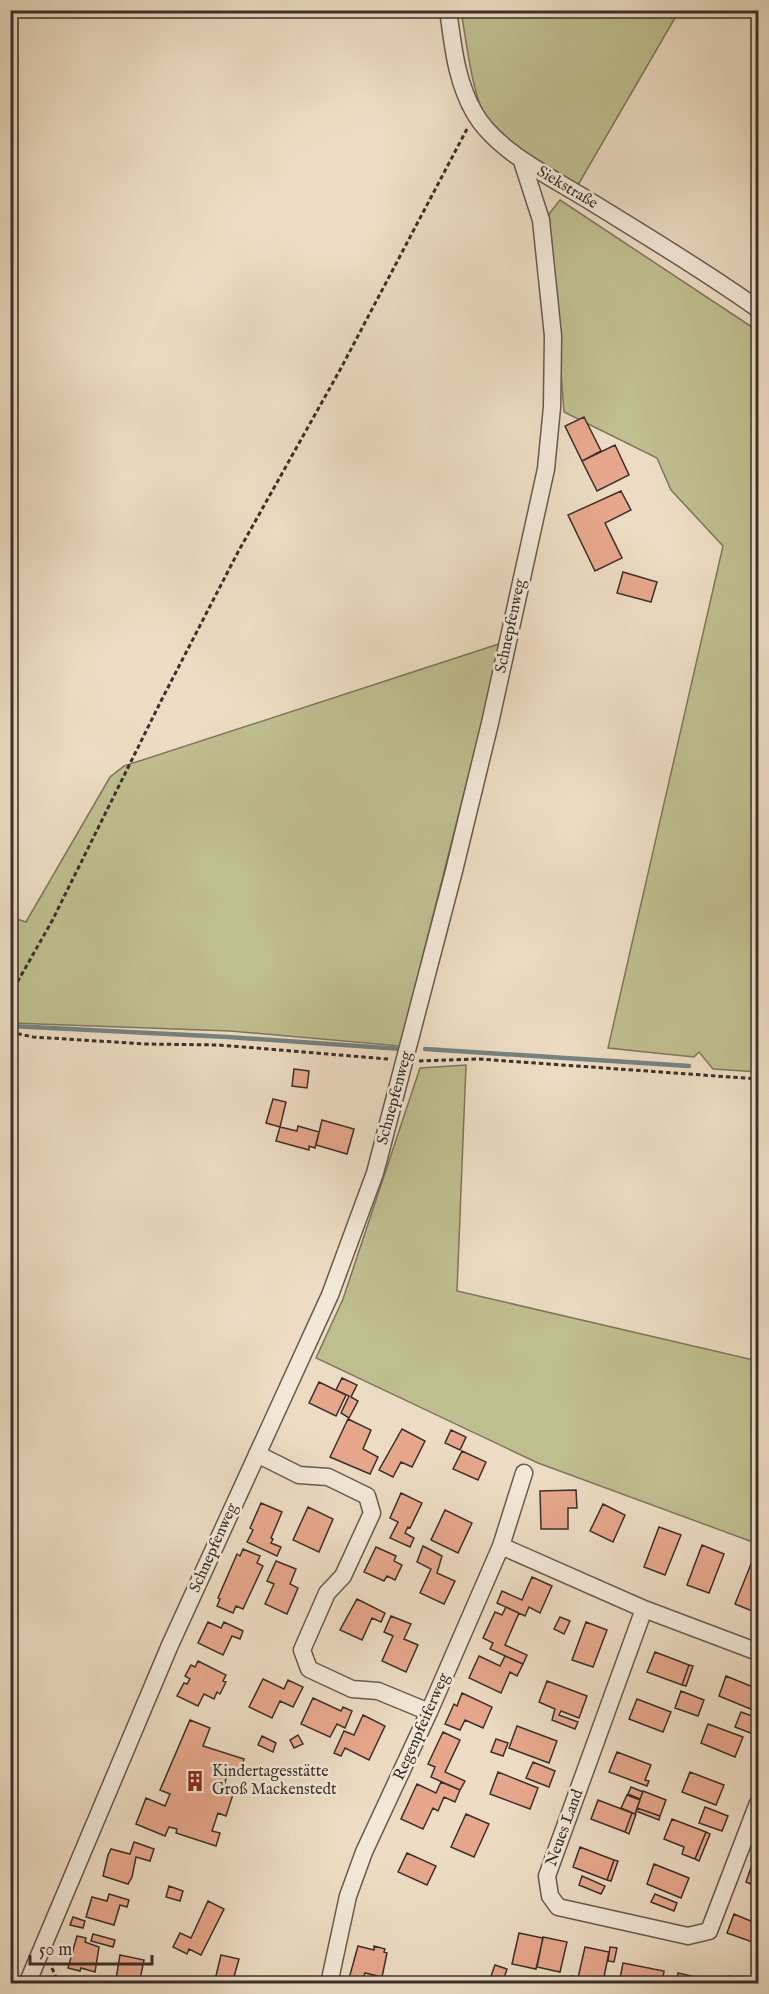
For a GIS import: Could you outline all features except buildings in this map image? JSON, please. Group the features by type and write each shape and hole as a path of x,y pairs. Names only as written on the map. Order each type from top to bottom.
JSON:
{"street":[{"name":"Siekstraße","path":"448,10 457,69 474,114 495,137 522,161 759,309"},
{"name":"Schnepfenweg","path":"27,1983 170,1645 334,1284 375,1173 487,735 546,469 552,407 553,336 541,220 522,161"},
{"path":"257,1454 299,1475 328,1477 367,1496 372,1513 344,1576 327,1593 302,1650 309,1669 352,1689 378,1691 429,1712"},
{"name":"Regenpfeiferweg","path":"329,1983 348,1896 364,1852 429,1712 501,1546 524,1473"},
{"path":"501,1546 644,1609 759,1652"},
{"name":"Neues Land","path":"644,1609 547,1876 550,1896 558,1907 687,1936 709,1931 759,1803"}],"path":[{"path":"10,995 52,921 160,701 238,552 340,370 474,114"},
{"path":"10,1032 33,1037 146,1044 219,1045 405,1061 479,1059 759,1079"}],"shaded area":[{"path":"461,11 679,11 578,185 515,148 494,129 486,118 473,81"},
{"path":"560,200 758,331 758,1072 713,1069 699,1052 694,1057 608,1048 723,546 671,490 657,458 564,412 549,214"},
{"path":"502,643 400,1046 230,1031 11,1023 11,917 26,922 110,777 124,766"},
{"path":"466,1065 457,1291 758,1361 758,1544 538,1463 316,1358 343,1299 420,1068"}],"waterway":[{"path":"11,1026 402,1049"},
{"path":"425,1049 689,1066"}],"place":[{"name":"Kindertagesstätte Groß Mackenstedt","path":"195,1781"}]}
